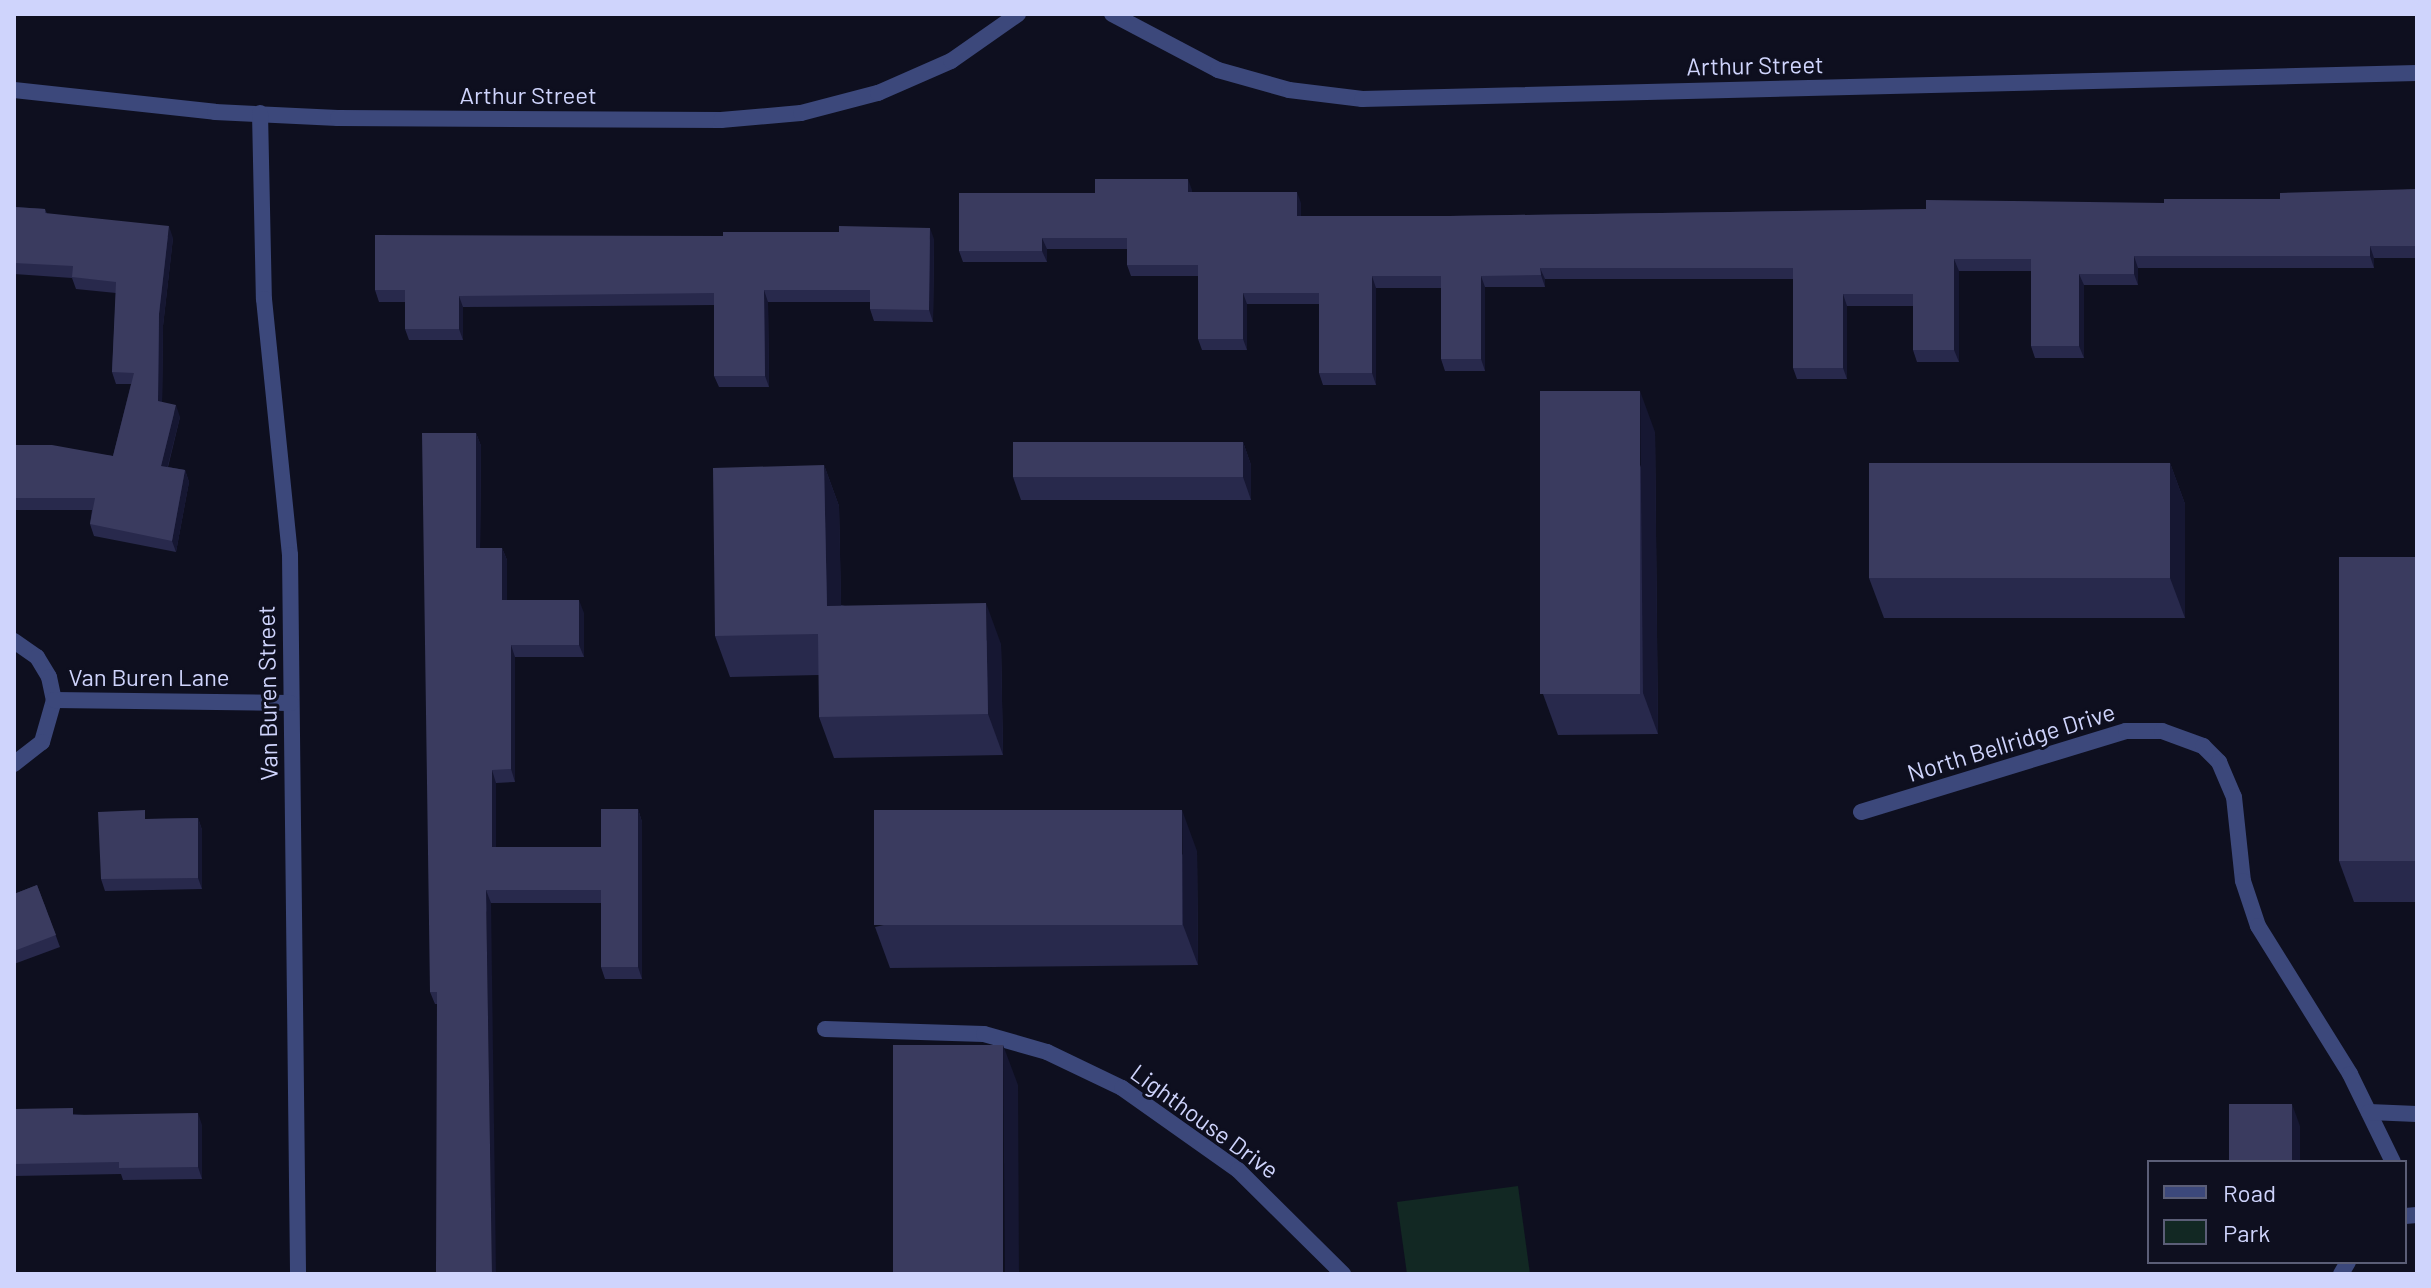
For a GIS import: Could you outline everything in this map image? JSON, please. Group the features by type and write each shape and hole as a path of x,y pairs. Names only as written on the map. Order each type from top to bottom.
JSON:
{"street":[{"name":"Arthur Street","path":"14,90 260,113 721,120 801,113 878,93 951,61 1018,14"},
{"name":"Arthur Street","path":"1112,14 1218,70 1289,90 1362,99 2417,73"},
{"name":"Van Buren Street","path":"260,113 264,299 290,555 298,1274"},
{"name":"Van Buren Lane","path":"14,641 37,657 49,677 54,700 42,742 14,764"},
{"name":"Van Buren Lane","path":"54,700 291,703"},
{"name":"North Bellridge Drive","path":"1861,812 2126,731 2162,731 2203,746 2219,762 2234,797 2243,881 2258,926 2369,1112 2391,1155"},
{"name":"Lighthouse Drive","path":"825,1029 984,1034 1047,1052 1122,1088 1238,1170 1343,1274"},
{"path":"2369,1112 2417,1114"}],"green space":[{"path":"1518,1186 1530,1274 1407,1274 1397,1202"}],"building":[{"path":"1095,179 1188,179 1188,192 1297,192 1297,216 1926,209 1926,200 2164,203 2164,199 2280,199 2280,193 2417,189 2417,246 2370,246 2370,256 2134,256 2134,274 2079,274 2079,346 2031,346 2031,259 1954,259 1954,350 1913,350 1913,294 1843,294 1843,368 1793,368 1793,268 1540,268 1541,275 1481,276 1481,359 1441,359 1441,276 1372,276 1372,373 1319,373 1319,293 1243,293 1243,339 1198,339 1198,265 1127,265 1127,238 1042,238 1042,251 959,251 959,193 1095,193"},
{"path":"14,207 169,226 159,314 158,401 176,405 161,466 185,470 172,541 90,524 95,498 14,498 14,445 52,445 113,456 134,373 112,372 116,282 72,277 73,266 14,263"},
{"path":"839,226 930,228 929,310 870,309 870,290 764,290 765,376 714,376 714,293 459,296 459,329 405,329 405,290 375,290 375,235 723,236 723,232 839,232"},
{"path":"1540,391 1640,391 1640,694 1540,694"},
{"path":"422,433 476,433 476,548 502,548 502,600 579,600 579,645 511,645 511,769 492,770 492,847 601,847 601,809 638,809 638,967 601,967 601,890 486,890 492,1274 436,1274 437,992 430,992"},
{"path":"1013,442 1243,442 1243,477 1013,477"},
{"path":"1869,463 2170,463 2170,578 1869,578"},
{"path":"824,465 827,606 986,603 988,714 819,717 818,634 715,636 713,468"},
{"path":"2339,557 2417,557 2417,861 2339,861"},
{"path":"145,810 145,819 198,818 198,878 101,879 98,812"},
{"path":"874,810 1182,810 1182,925 874,925"},
{"path":"37,885 56,935 14,951 14,894"},
{"path":"893,1045 1003,1045 1003,1274 893,1274"},
{"path":"2229,1104 2292,1104 2292,1160 2229,1160"},
{"path":"73,1108 73,1115 198,1113 198,1167 119,1168 119,1162 14,1164 14,1109"}]}
